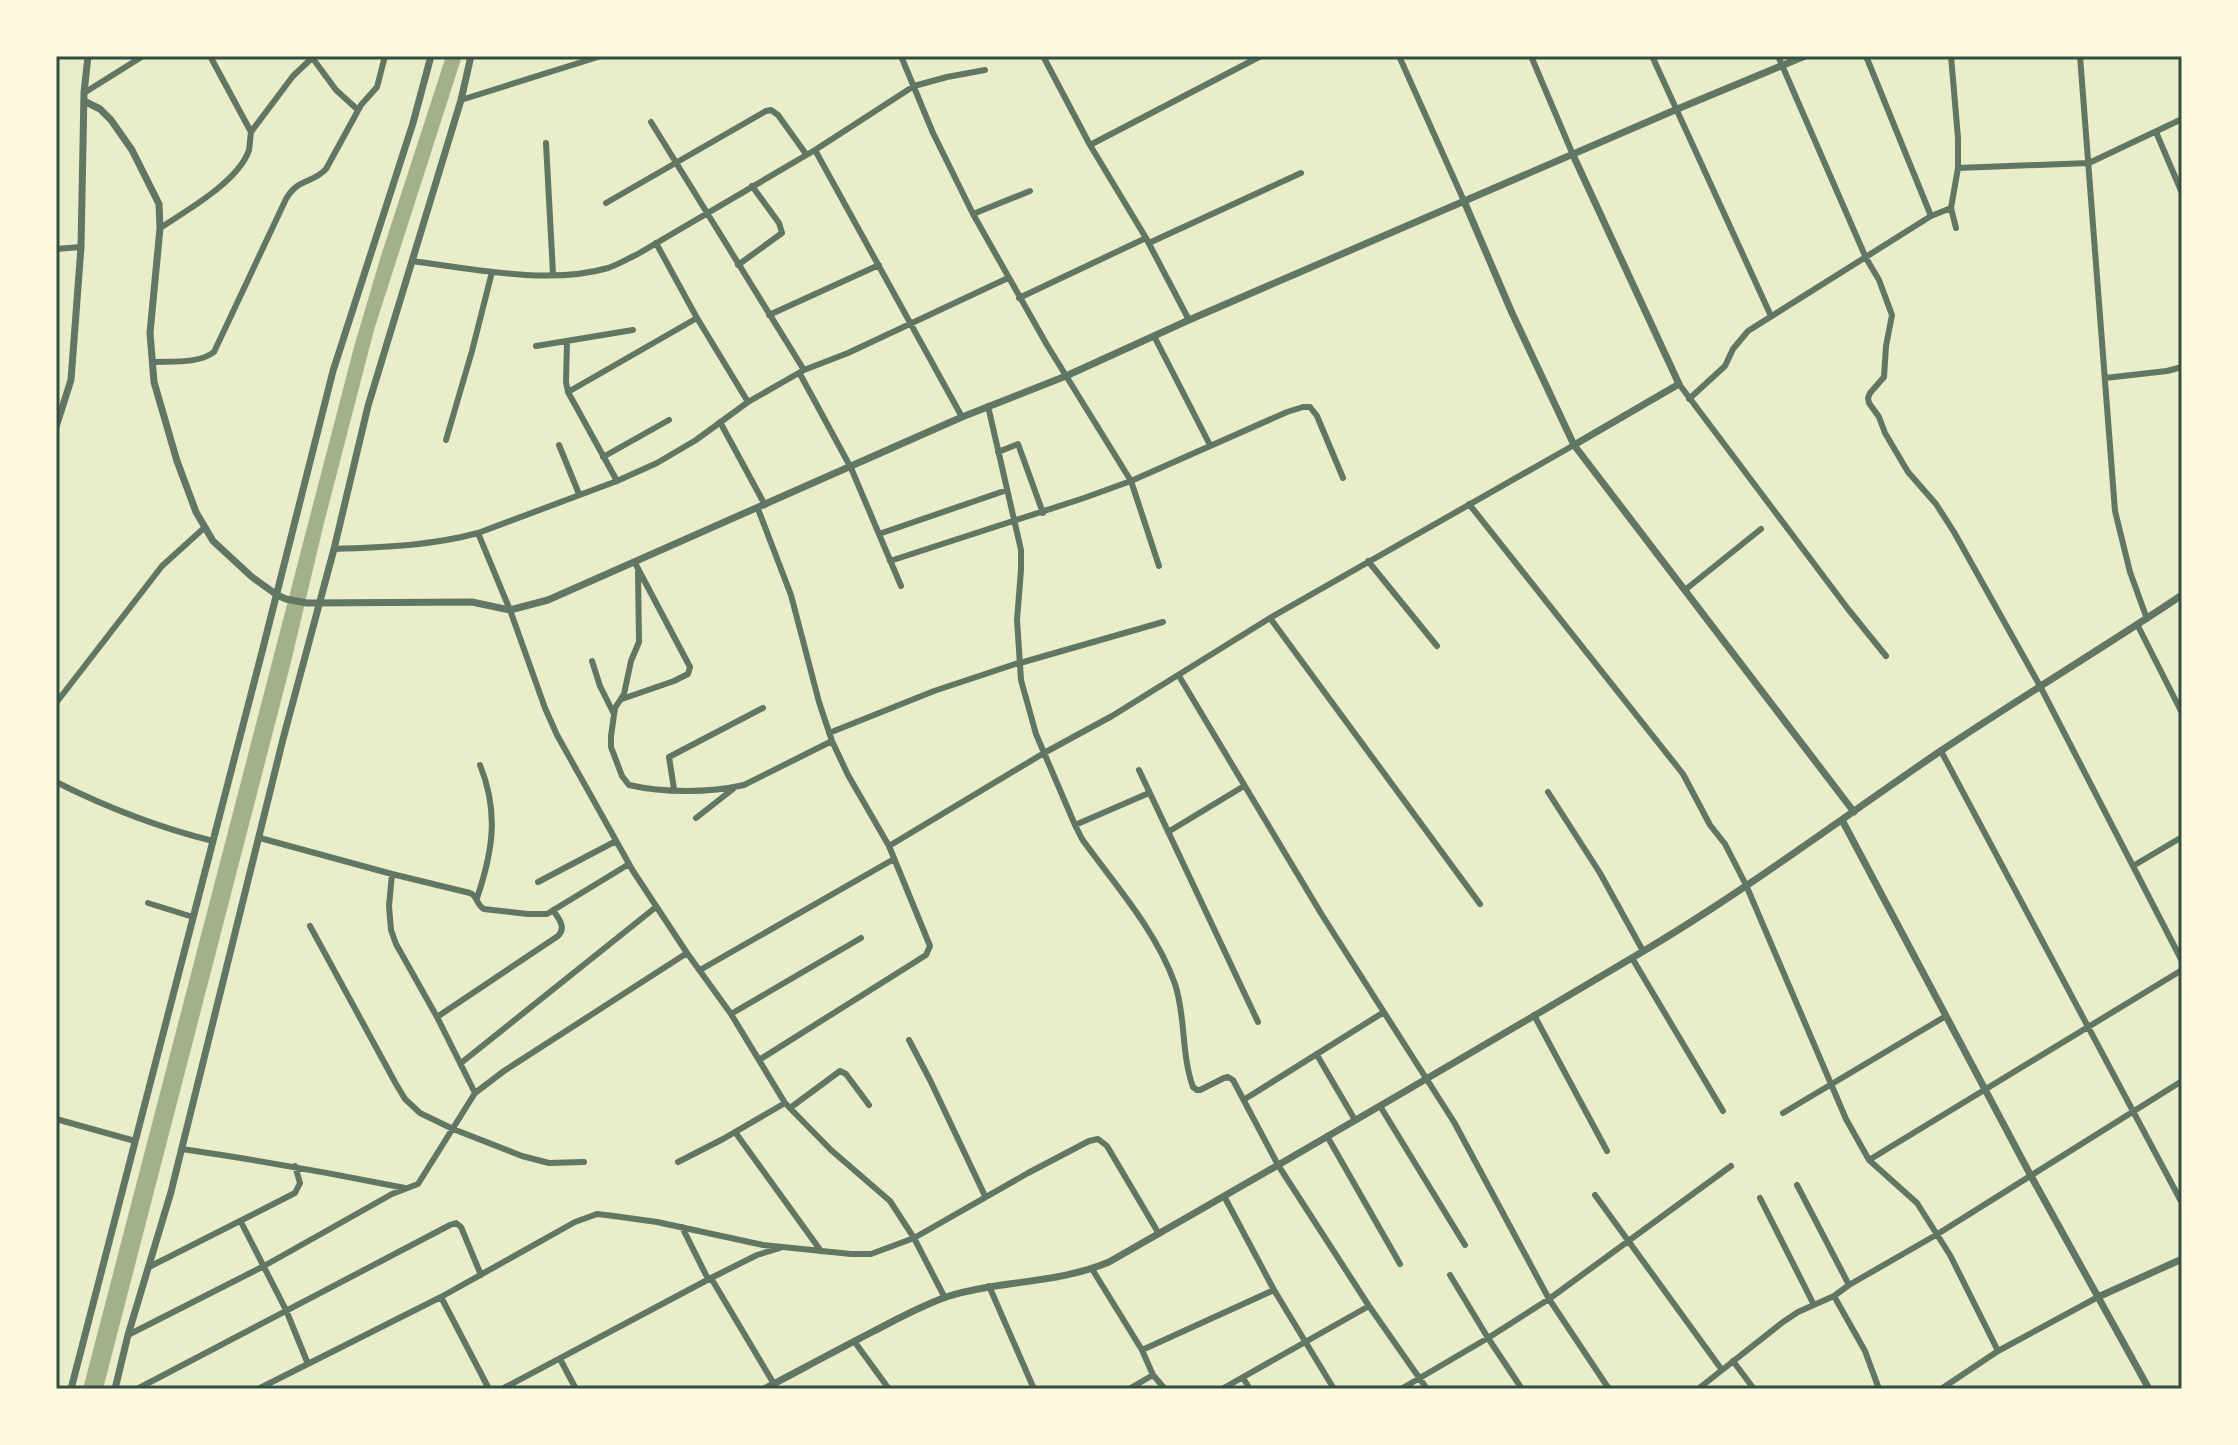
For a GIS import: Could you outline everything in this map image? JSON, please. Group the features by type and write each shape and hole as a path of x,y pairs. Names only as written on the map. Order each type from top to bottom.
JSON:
{"street":[{"path":"56,427 71,380 81,247 84,97 88,56"},
{"path":"84,97 143,56"},
{"path":"210,56 251,132"},
{"path":"152,362 198,359 214,352 290,192 299,183 320,176 326,169 358,110 377,87 385,56"},
{"path":"71,1389 333,371 413,123 431,56"},
{"path":"115,1389 182,1149 368,406 461,100 471,56"},
{"path":"461,100 601,56"},
{"path":"901,56 933,133 973,214 1019,298 1131,481 1159,566"},
{"path":"1043,56 1189,320"},
{"path":"1090,145 1261,56"},
{"path":"1399,56 1574,445 1854,812"},
{"path":"1531,56 1573,155 1679,384 1886,656"},
{"path":"1652,56 1771,316"},
{"path":"1778,56 1892,315 1884,377 1870,393 1869,403 1908,472 1936,504 1954,532 2040,686 2182,961"},
{"path":"84,97 105,112 132,150 159,204 160,228 150,320 154,382 172,446 196,512 213,541 277,595 286,599 319,605 472,602 510,610 548,600 636,567 962,417 1066,376 1189,320 1805,56"},
{"path":"1866,56 1931,216"},
{"path":"1951,56 1958,138 1958,168 1951,208 1956,228"},
{"path":"2080,56 2115,511 2130,572 2147,619"},
{"path":"160,228 230,177 248,152 251,132 311,57 336,90 358,110"},
{"path":"412,261 492,272 553,274 591,272 611,267 815,150 914,86 985,70"},
{"path":"606,203 771,110 806,154"},
{"path":"1958,168 2089,163 2182,119"},
{"path":"651,122 802,372 851,468 901,586"},
{"path":"2156,132 2182,193"},
{"path":"546,143 553,274"},
{"path":"815,150 962,417"},
{"path":"1019,298 1301,173"},
{"path":"738,265 782,233 779,223 752,186"},
{"path":"973,214 1030,191"},
{"path":"1689,399 1725,366 1733,349 1748,331 1931,216 1951,208"},
{"path":"656,243 748,402"},
{"path":"56,249 81,247"},
{"path":"769,315 879,265"},
{"path":"446,440 492,272"},
{"path":"334,549 420,545 478,533 617,481 657,463 696,440 748,402 802,372 1008,278"},
{"path":"568,392 697,318"},
{"path":"536,346 633,330"},
{"path":"1154,336 1210,445"},
{"path":"567,341 568,392 617,481"},
{"path":"2105,378 2182,367"},
{"path":"889,846 1179,676 1270,618 1679,384"},
{"path":"988,406 1021,550 1017,620 1019,663 1027,705 1075,825 1150,933 1166,964 1180,1002 1193,1087 1200,1090 1224,1078 1233,1080 1278,1165 1427,1389"},
{"path":"890,561 1043,513 1131,481 1303,407 1310,407 1317,416 1343,478"},
{"path":"603,457 669,420"},
{"path":"720,422 761,507 791,595 832,741 889,846 929,942 926,955 759,1060"},
{"path":"998,452 1018,444 1043,513"},
{"path":"559,445 579,494"},
{"path":"879,534 1007,490"},
{"path":"1469,504 1683,774 1746,885 1846,1119 1869,1160 1917,1203 1970,1293 1998,1351"},
{"path":"56,703 162,566 204,528"},
{"path":"1685,590 1761,529"},
{"path":"478,533 557,735 629,864 731,1014 787,1105 831,1150 890,1201 914,1238 945,1298"},
{"path":"1368,561 1437,646"},
{"path":"622,699 684,676 689,671 689,663 636,567"},
{"path":"636,567 639,642 622,699 614,714 611,747 622,776 629,785 717,791 736,787 832,741"},
{"path":"764,1389 912,1311 945,1298 989,1286 1063,1277 1092,1269 1159,1234 1632,958 1746,885 1941,751 2182,595"},
{"path":"1270,618 1480,904"},
{"path":"829,733 934,691 1163,622"},
{"path":"2138,626 2182,713"},
{"path":"592,661 614,714"},
{"path":"1179,676 1244,786 1454,1122 1549,1299 1609,1389"},
{"path":"674,789 669,757 763,708"},
{"path":"1941,751 2182,1203"},
{"path":"480,765 489,790 493,816 488,862 477,898 484,909 547,914 629,864"},
{"path":"1139,770 1258,1022"},
{"path":"56,782 140,820 213,841"},
{"path":"1168,832 1244,786"},
{"path":"696,818 736,787"},
{"path":"1548,792 1600,873 1643,951"},
{"path":"1075,825 1149,793"},
{"path":"1842,820 2031,1176 2149,1389"},
{"path":"2133,866 2182,837"},
{"path":"260,838 470,893 477,898"},
{"path":"538,882 616,841"},
{"path":"700,970 894,859"},
{"path":"392,874 389,906 396,944 475,1093"},
{"path":"148,903 193,917"},
{"path":"461,1063 656,907"},
{"path":"437,1017 558,936 562,926 553,910"},
{"path":"310,926 405,1099 420,1113 522,1156 549,1163 584,1162"},
{"path":"731,1014 861,938"},
{"path":"128,1335 264,1266 376,1202 418,1184 475,1093 687,953"},
{"path":"1632,958 1723,1111"},
{"path":"1869,1160 2182,970"},
{"path":"1245,1099 1384,1012"},
{"path":"1534,1015 1607,1151"},
{"path":"1783,1113 1946,1016"},
{"path":"909,1040 985,1196"},
{"path":"1317,1055 1355,1120"},
{"path":"678,1162 787,1105 840,1071 846,1074 869,1105"},
{"path":"1704,1387 1783,1322 1834,1296 1936,1235 2182,1081"},
{"path":"1380,1106 1465,1245"},
{"path":"56,1119 135,1141"},
{"path":"735,1132 821,1251"},
{"path":"1327,1136 1400,1264"},
{"path":"258,1389 441,1297 587,1216 597,1214 631,1217 763,1245 871,1254 914,1238 985,1196 1098,1139 1107,1146 1159,1234"},
{"path":"182,1149 409,1188"},
{"path":"149,1267 295,1193 300,1183 295,1166"},
{"path":"1401,1389 1549,1299 1731,1166"},
{"path":"1797,1185 1849,1285"},
{"path":"1595,1195 1722,1370"},
{"path":"1224,1196 1304,1343 1334,1389"},
{"path":"1760,1198 1814,1305"},
{"path":"241,1222 286,1310 308,1364"},
{"path":"137,1389 456,1223 461,1227 481,1275"},
{"path":"682,1227 701,1266 774,1384"},
{"path":"502,1389 711,1278 757,1255 785,1246"},
{"path":"1941,1389 1998,1351 2098,1297 2182,1259"},
{"path":"1092,1269 1142,1350 1153,1375 1165,1389"},
{"path":"1450,1275 1522,1389"},
{"path":"989,1286 1034,1389"},
{"path":"1142,1350 1274,1290"},
{"path":"1834,1296 1865,1351 1879,1389"},
{"path":"441,1297 489,1389"},
{"path":"1222,1389 1369,1306"},
{"path":"854,1341 889,1389"},
{"path":"560,1359 576,1389"},
{"path":"1733,1361 1754,1389"},
{"path":"1129,1389 1153,1375"},
{"path":"1243,1378 1250,1389"}],"shaded area":[{"path":"446,56 462,56 374,330 103,1389 83,1389 354,347"}]}
